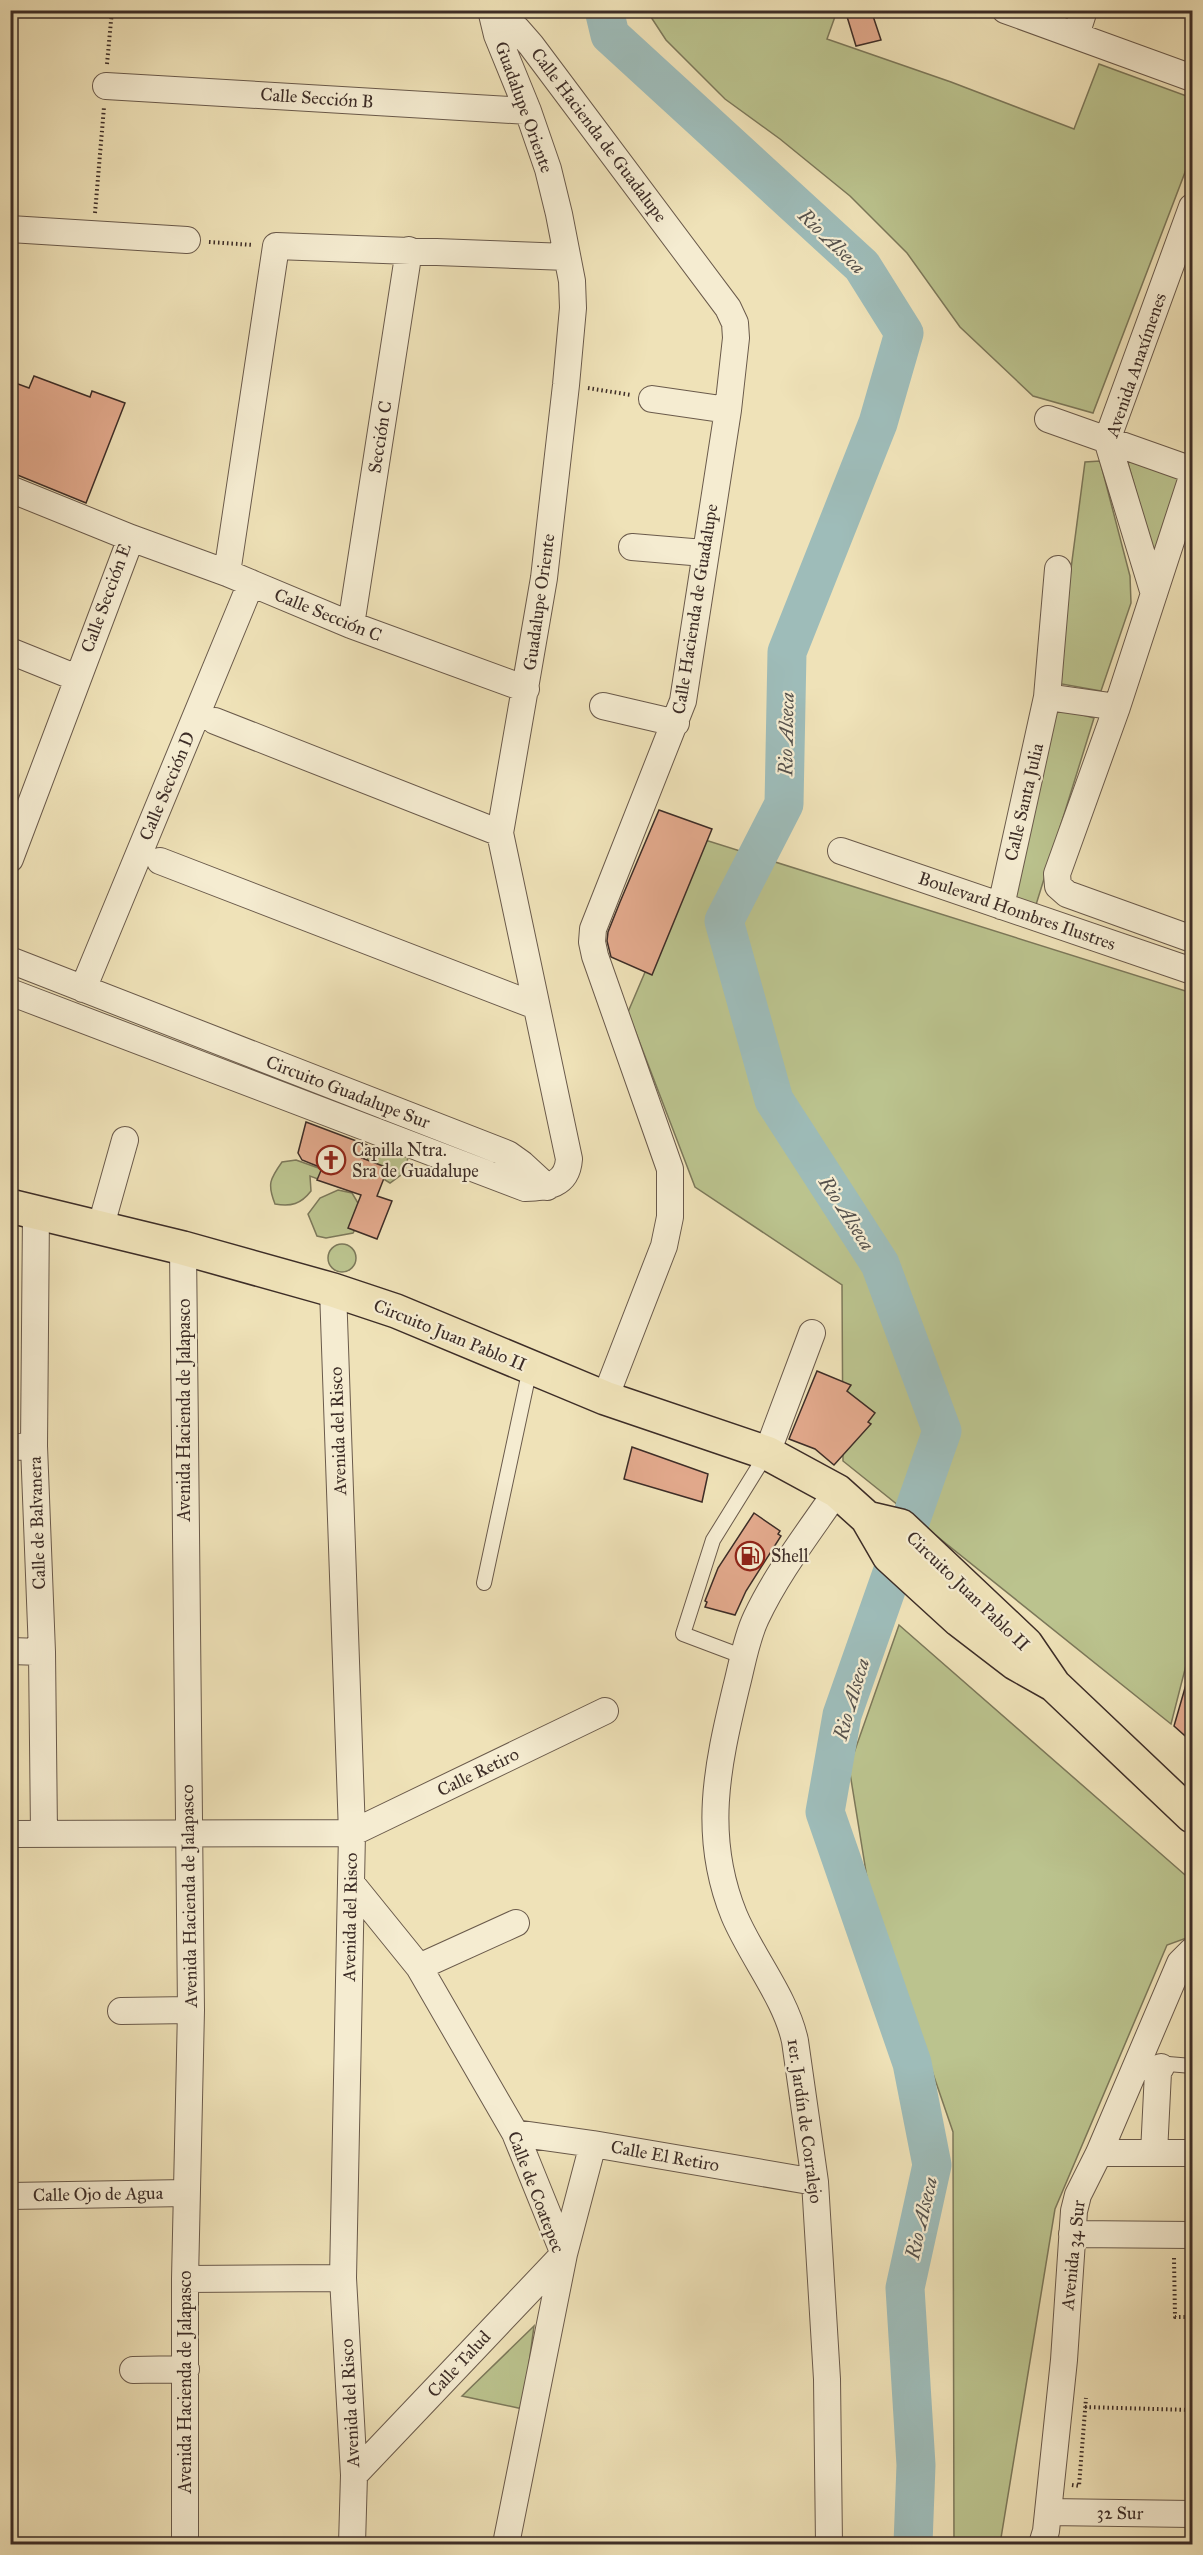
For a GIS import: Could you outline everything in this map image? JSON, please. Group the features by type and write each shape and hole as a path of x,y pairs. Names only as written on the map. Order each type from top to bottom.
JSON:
{"main road":[{"name":"Circuito Juan Pablo II","path":"23,1209 183,1248 333,1290 396,1311 605,1398 767,1453 837,1491 867,1518 889,1556 966,1606"},
{"name":"Circuito Juan Pablo II","path":"867,1518 901,1526 1015,1663 1054,1685 1192,1816"}],"street":[{"name":"Guadalupe Oriente","path":"491,10 497,35 528,111 548,169 572,281 573,308 567,385 544,578 500,833 569,1159 564,1177 547,1187"},
{"name":"Calle Hacienda de Guadalupe","path":"491,10 517,29 531,45 728,308 735,323 736,338 728,410 704,553 683,701 593,929 594,956 670,1169 671,1191 670,1217 664,1246 605,1398"},
{"path":"1005,10 1192,78"},
{"path":"1076,35 1084,10"},
{"name":"Calle Sección B","path":"106,86 528,111"},
{"name":"Avenida Anaxímenes","path":"1154,594 1107,440 1192,207"},
{"path":"10,229 188,240"},
{"path":"227,573 276,246 567,257"},
{"name":"Sección C","path":"351,625 409,250"},
{"path":"652,399 728,410"},
{"path":"1047,419 1192,470"},
{"name":"Calle Sección E","path":"10,489 131,538 77,678 19,812 10,859"},
{"path":"1047,697 1117,707 1190,492"},
{"name":"Calle Sección C","path":"131,538 227,573 351,625 526,689"},
{"path":"632,547 704,553"},
{"name":"Calle Santa Julia","path":"1001,906 1047,697 1058,568"},
{"name":"Calle Sección D","path":"83,989 251,584"},
{"path":"10,651 77,678"},
{"path":"603,706 676,723"},
{"name":"Boulevard Hombres Ilustres","path":"1117,707 1057,874 1058,886 1067,894 1192,939"},
{"name":"Calle Sección D","path":"215,721 500,833"},
{"name":"Boulevard Hombres Ilustres","path":"841,852 1192,971"},
{"name":"Calle Sección D","path":"160,861 536,1006"},
{"name":"Circuito Guadalupe Sur","path":"10,960 508,1154 547,1187"},
{"name":"Circuito Guadalupe Sur","path":"10,992 525,1188 547,1187"},
{"path":"219,1071 227,1045"},
{"path":"100,1229 125,1140"},
{"name":"Calle de Balvanera","path":"23,1209 22,1447 42,1652 44,1833"},
{"name":"Avenida Hacienda de Jalapasco","path":"183,1248 191,2010 185,2279 185,2544"},
{"name":"Avenida del Risco","path":"333,1290 352,1833 343,2278 354,2475 352,2544"},
{"path":"767,1453 812,1334"},
{"name":"1er. Jardín de Corralejo","path":"829,2544 827,2379 815,2182 792,2031 734,1915 722,1878 714,1833 714,1795 720,1756 754,1621 767,1595 837,1491"},
{"path":"10,1651 42,1652"},
{"name":"Calle Retiro","path":"352,1833 605,1710"},
{"path":"10,1834 352,1833"},
{"name":"Calle de Coatepec","path":"351,1883 419,1967 515,2133 564,2254 506,2544"},
{"path":"419,1967 516,1923"},
{"name":"Avenida 34 Sur","path":"1046,2533 1064,2360 1072,2234 1078,2195 1099,2153 1180,1963 1192,1951"},
{"path":"121,2011 191,2010"},
{"path":"1154,2152 1158,2072 1161,2067"},
{"name":"Calle El Retiro","path":"515,2133 815,2182"},
{"path":"564,2254 592,2144"},
{"path":"1099,2153 1192,2153"},
{"name":"Calle Ojo de Agua","path":"10,2196 186,2193"},
{"path":"1072,2234 1183,2235"},
{"name":"Calle Talud","path":"354,2475 564,2254"},
{"path":"185,2279 343,2278"},
{"path":"133,2370 186,2369"},
{"name":"32 Sur","path":"1046,2533 1192,2514"}],"lane":[{"path":"484,1583 530,1368"},
{"path":"744,1657 683,1634 713,1540 767,1453"},
{"path":"1161,2067 1167,2064 1192,2066"}],"path":[{"path":"94,234 112,10"},
{"path":"188,240 276,246"},
{"path":"567,385 652,399"},
{"path":"1183,2235 1174,2317 1192,2317"},
{"path":"1079,2486 1086,2395"},
{"path":"1085,2407 1192,2410"}],"green space":[{"path":"647,11 837,11 827,39 951,82 1074,129 1099,64 1192,98 1192,154 1093,413 1033,396 960,327 907,253 850,196 780,139 725,99 666,40"},
{"path":"1127,460 1180,478 1156,561"},
{"path":"1100,461 1130,576 1131,603 1101,691 1056,683 1085,462"},
{"path":"1057,708 1094,718 1035,908 1014,899"},
{"path":"702,839 1192,993 1192,1642 1171,1724 843,1461 842,1285 695,1187 628,1012"},
{"path":"394,1146 408,1157 405,1172 390,1183 377,1175 367,1163 368,1153 378,1147"},
{"path":"296,1160 352,1180 348,1190 310,1176 311,1191 303,1199 291,1205 275,1204 271,1191 272,1177 282,1162"},
{"path":"338,1190 352,1193 364,1213 353,1233 326,1238 317,1236 308,1214 320,1198"},
{"path":"342,1244 352,1248 356,1258 352,1268 342,1272 332,1268 328,1258 332,1248"},
{"path":"899,1625 1192,1881 1192,1936 1167,1945 1055,2209 1000,2544 954,2544 953,2132 868,1884 849,1767"},
{"path":"534,2326 523,2409 462,2396"}],"building":[{"path":"845,10 871,10 881,40 856,46"},
{"path":"34,376 90,397 92,391 125,403 86,503 10,472 10,381 29,388"},
{"path":"659,810 712,829 652,975 611,957 607,941 608,932"},
{"path":"306,1122 367,1145 362,1158 388,1168 377,1196 392,1201 377,1239 348,1228 361,1195 317,1180 322,1168 302,1160 298,1153"},
{"path":"817,1371 851,1385 847,1391 875,1413 868,1422 871,1424 834,1465 815,1449 789,1439"},
{"path":"632,1447 708,1474 702,1502 624,1479"},
{"name":"Shell","path":"754,1513 780,1531 778,1534 781,1536 746,1591 735,1615 705,1607 707,1602 705,1601 718,1568"},
{"path":"1187,1681 1192,1681 1192,1742 1174,1726"}],"waterway":[{"name":"Rio Alseca","path":"604,10 610,35 862,266 904,333 878,423 787,652 784,804 724,921 774,1100 880,1264 942,1431 842,1715 825,1812 912,2063 932,2165 905,2288 916,2465 913,2544"}],"place":[{"name":"Capilla Ntra. Sra de Guadalupe","path":"331,1160"},
{"name":"Shell","path":"750,1556"}]}
